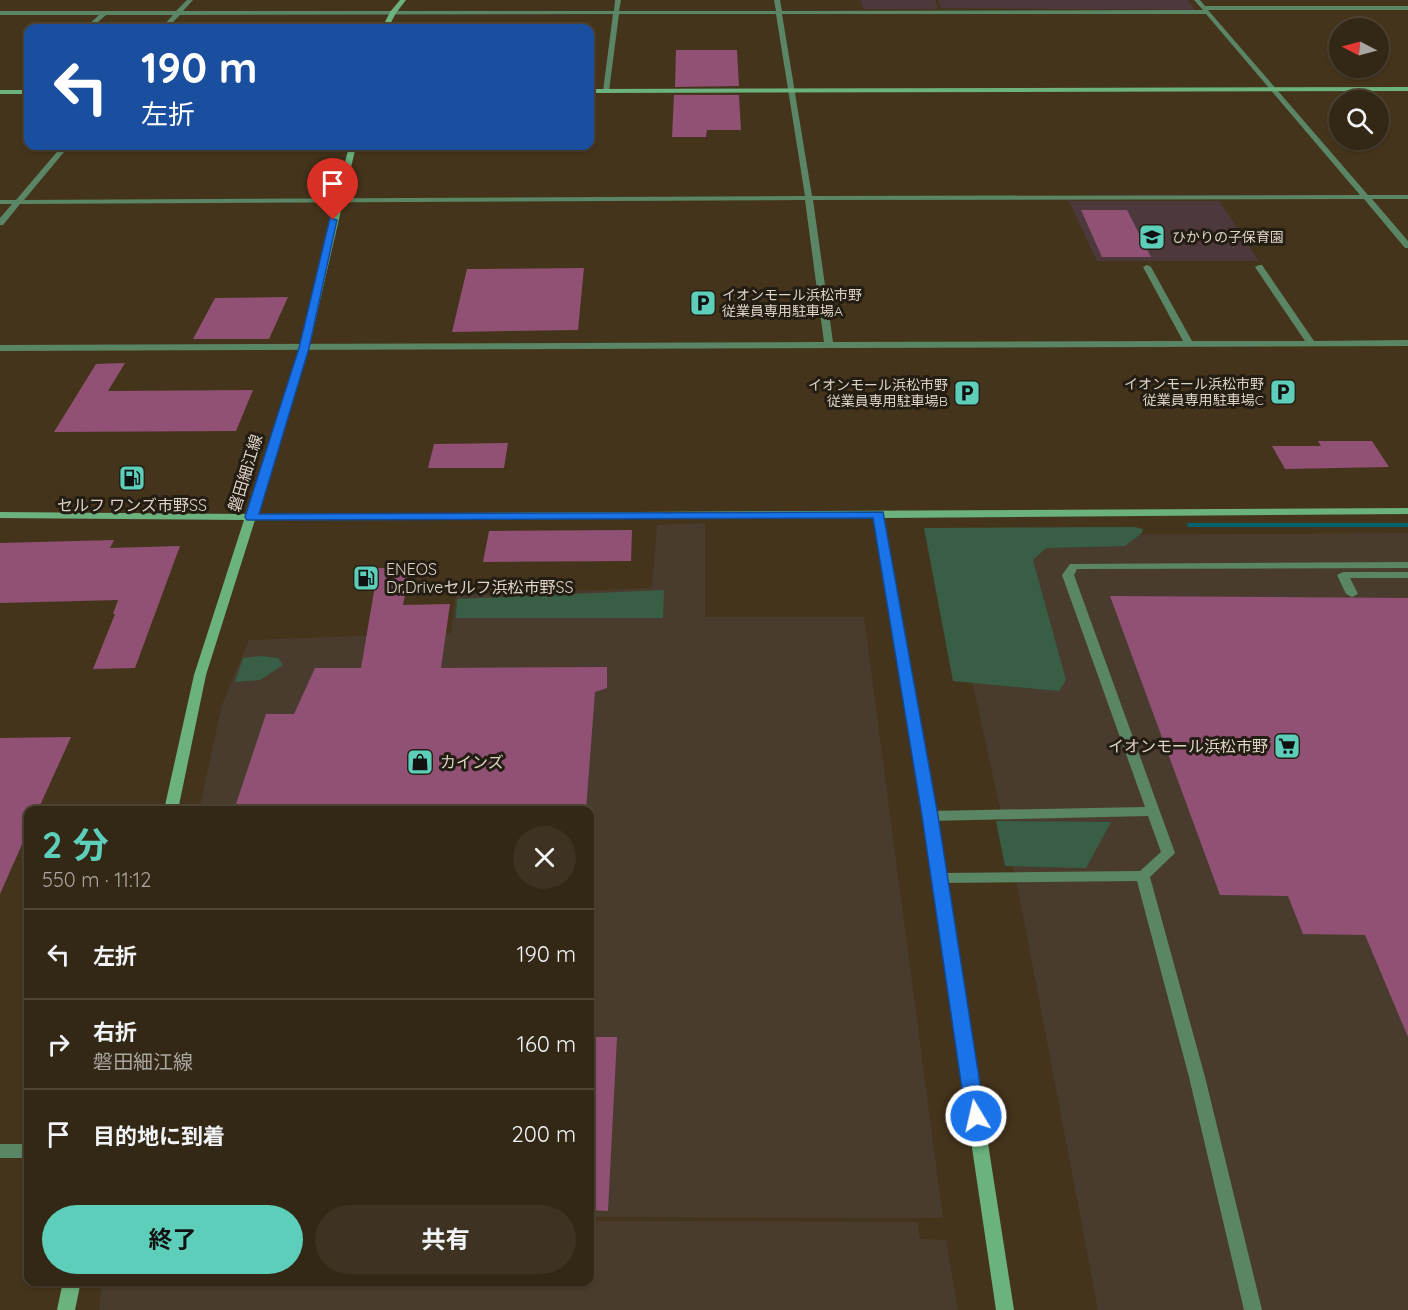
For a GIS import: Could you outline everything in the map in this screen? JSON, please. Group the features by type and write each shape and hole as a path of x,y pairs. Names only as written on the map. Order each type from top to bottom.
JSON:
{"street":[{"path":"168,24 190,0"},
{"path":"388,24 393,12 403,0"},
{"path":"606,91 618,0"},
{"path":"777,0 793,90 829,344"},
{"path":"1197,0 1408,246"},
{"path":"1277,0 1285,8"},
{"path":"1348,0 1358,8"},
{"path":"0,12 779,12 1408,8"},
{"path":"92,24 105,12"},
{"path":"594,91 1408,89"},
{"path":"0,92 24,92"},
{"path":"0,223 62,150"},
{"name":"磐田細江線","path":"172,806 200,675 304,348 351,150"},
{"path":"0,202 1408,197"},
{"path":"1147,267 1189,344"},
{"path":"1259,267 1312,344"},
{"path":"0,348 1408,344"},
{"path":"0,515 251,517 1408,511"},
{"path":"878,515 930,816 1005,1310"},
{"path":"939,878 1143,876 1167,853 1130,743 1068,575 1074,566 1408,565"},
{"path":"1352,594 1343,575 1408,575"},
{"path":"930,816 1154,811"},
{"path":"1143,876 1197,1077 1253,1310"},
{"path":"0,1151 24,1151"},
{"path":"66,1310 71,1286"}],"shaded area":[{"path":"861,0 935,0 938,9 863,9"},
{"path":"938,0 1188,0 1195,10 941,8"},
{"path":"1069,201 1219,201 1259,261 1097,261"},
{"path":"705,523 705,617 864,617 943,1218 594,1217 594,806 200,806 222,705 249,640 451,633 456,595 652,588 657,525"},
{"path":"1408,533 1408,1310 1098,1310 1019,894 940,536"},
{"path":"594,1221 917,1222 920,1239 946,1240 958,1310 99,1310 101,1286 594,1286"}],"green space":[{"path":"1135,527 1143,529 1142,533 1125,546 1046,548 1033,560 1066,680 1059,691 953,681 924,528"},
{"path":"664,590 663,618 456,618 457,599"},
{"path":"261,656 278,658 283,665 260,680 235,682 243,658"},
{"path":"996,821 1111,822 1086,868 1005,866"}],"building":[{"path":"676,50 737,50 739,86 675,87"},
{"path":"674,95 739,95 741,130 707,130 706,137 672,137"},
{"path":"1081,210 1127,210 1151,257 1102,257"},
{"path":"584,268 578,330 452,332 467,269"},
{"path":"288,297 269,339 193,339 215,298"},
{"path":"125,363 108,391 253,390 236,431 54,432 96,364"},
{"path":"1318,441 1372,441 1389,467 1285,469 1272,446 1321,446"},
{"path":"508,443 504,468 428,468 434,444"},
{"path":"632,530 631,561 483,562 489,531"},
{"path":"114,540 110,548 180,546 135,668 93,669 115,614 113,614 118,600 0,603 0,543"},
{"name":"カインズ","path":"378,568 410,568 403,605 450,604 441,668 607,667 607,688 595,692 586,806 235,806 266,714 294,714 315,668 361,668"},
{"name":"イオンモール浜松市野","path":"1110,596 1408,598 1408,1037 1365,935 1303,934 1288,896 1220,895"},
{"path":"71,737 40,806 24,806 24,840 0,894 0,738"},
{"path":"594,1037 617,1037 608,1211 594,1210"}],"waterway":[{"path":"1191,525 1408,525"}],"place":[{"name":"ひかりの子保育園","path":"1152,237"},
{"name":"イオンモール浜松市野 従業員専用駐車場A","path":"703,303"},
{"name":"イオンモール浜松市野 従業員専用駐車場C","path":"1283,392"},
{"name":"イオンモール浜松市野 従業員専用駐車場B","path":"967,393"},
{"name":"セルフ ワンズ市野SS","path":"132,478"},
{"name":"ENEOS Dr.Driveセルフ浜松市野SS","path":"366,578"},
{"name":"イオンモール浜松市野","path":"1287,746"},
{"name":"カインズ","path":"420,762"}],"route":[{"path":"333,220 304,348 251,517 878,515 930,816 976,1116"}]}
